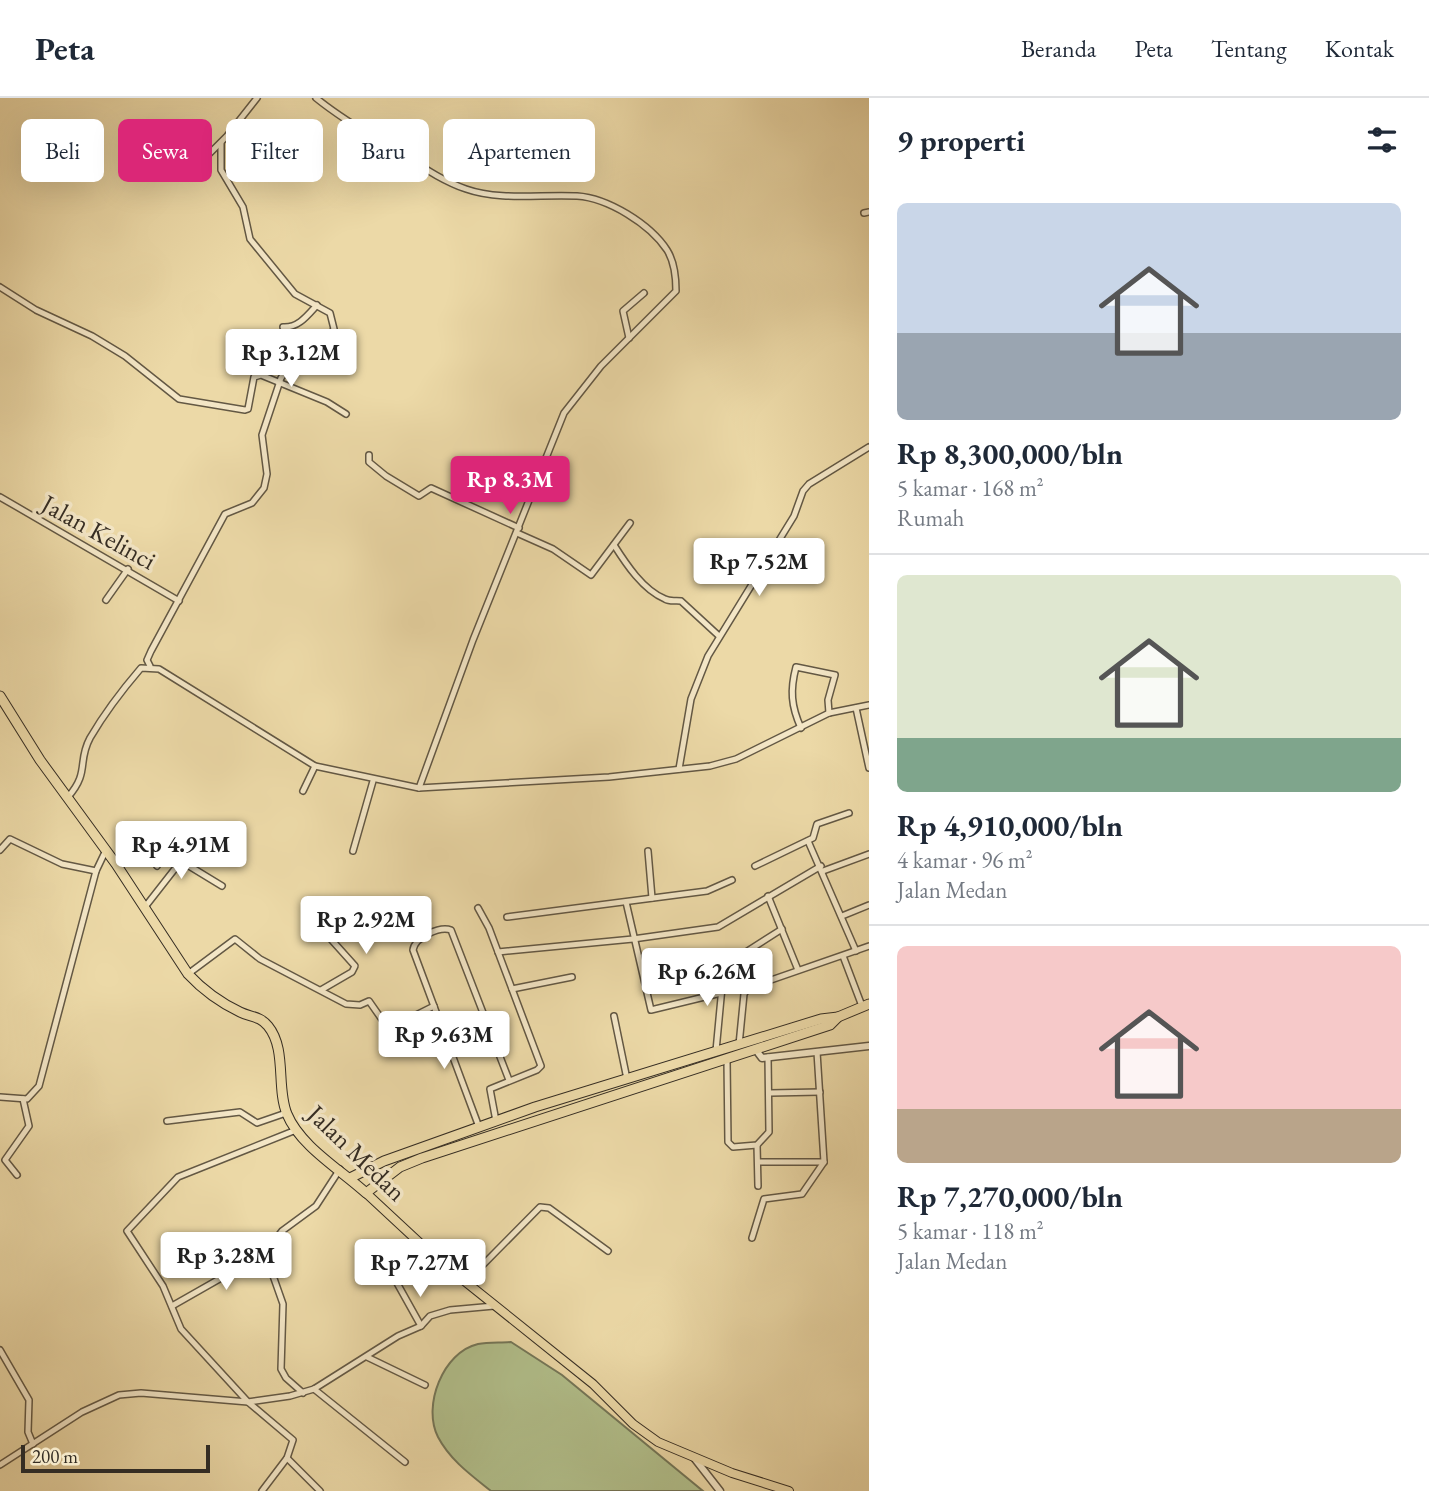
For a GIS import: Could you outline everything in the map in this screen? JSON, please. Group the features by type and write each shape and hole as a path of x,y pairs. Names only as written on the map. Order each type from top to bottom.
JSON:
{"highway":[{"name":"Jalan Medan","path":"0,696 188,974 204,989 240,1012 257,1017 269,1027 277,1052 286,1113 296,1130 366,1193"},
{"path":"349,1178 384,1161 479,1127 627,1079 726,1060 821,1019 838,1017 866,1005"},
{"path":"366,1193 393,1172 422,1158 682,1068 716,1053 739,1046 754,1046"}],"main road":[{"name":"Jalan Medan","path":"366,1193 494,1306 593,1384 641,1430 658,1442 695,1459 789,1491"}],"street":[{"path":"212,152 257,98"},
{"path":"316,98 350,125 468,190 588,198 634,220 667,251 676,276 676,291 601,366 564,413 473,640 419,788"},
{"path":"150,666 147,660 150,651 225,514 252,503 264,488 267,474 262,435 279,382 299,354 333,333 332,316 288,287 250,239 243,207 221,170 221,143"},
{"path":"0,287 36,310 92,336 125,356 179,399 245,411 248,409 254,377 267,376 346,414"},
{"path":"629,338 622,311 643,293"},
{"path":"283,327 292,328 303,321 317,305"},
{"path":"679,769 691,699 719,636 794,516 803,491 820,476 868,450"},
{"path":"369,455 371,465 419,496 432,489 553,549 591,575 630,523"},
{"name":"Jalan Kelinci","path":"0,497 179,601"},
{"path":"614,545 638,577 657,595 666,600 681,601 719,636"},
{"path":"106,600 128,569"},
{"path":"68,797 81,780 90,739 141,667 159,669 315,766 330,767 373,781 419,788 609,777 736,760 829,713 869,705"},
{"path":"801,728 793,712 791,693 796,667 835,675 828,700 829,713"},
{"path":"856,708 869,768"},
{"path":"303,791 315,766"},
{"path":"353,851 373,781"},
{"path":"755,866 808,841 814,837 817,825 849,813"},
{"path":"157,866 181,837"},
{"path":"0,850 10,839 62,864 96,871"},
{"path":"808,841 856,951"},
{"path":"161,843 222,886"},
{"path":"0,1097 23,1099 37,1091 48,1061 96,871 106,850"},
{"path":"648,851 653,898"},
{"path":"498,952 633,939 720,926 768,896 822,869 869,854"},
{"path":"145,907 184,861"},
{"path":"507,916 707,891 732,880"},
{"path":"768,896 798,970"},
{"path":"626,902 651,1010 721,993"},
{"path":"315,905 320,927 355,964 352,972 321,990"},
{"path":"842,916 869,905"},
{"path":"478,908 498,952 541,1066 489,1091 496,1121"},
{"path":"479,1127 413,946 419,940 447,928 452,932 509,1080"},
{"path":"716,1053 724,966 782,929"},
{"path":"188,974 235,939 260,959 348,1004 370,1001 383,1021 412,1017 434,1006"},
{"path":"739,1046 746,991 869,946"},
{"path":"843,956 866,1005"},
{"path":"512,989 572,977"},
{"path":"614,1016 627,1079"},
{"path":"754,1046 760,1058 869,1046"},
{"path":"752,1238 764,1199 802,1194 824,1162 817,1052"},
{"path":"758,1186 757,1145 771,1128 768,1058"},
{"path":"726,1060 728,1142 733,1147 757,1145"},
{"path":"770,1093 820,1092"},
{"path":"17,1175 5,1160 29,1127 23,1099"},
{"path":"167,1121 240,1112 257,1123 286,1113"},
{"path":"262,1491 287,1458 293,1440 248,1402 181,1329 163,1286 128,1237 129,1228 178,1177 296,1130"},
{"path":"758,1162 824,1162"},
{"path":"172,1306 265,1253 282,1231 316,1206 340,1170"},
{"path":"466,1282 540,1207 549,1208 608,1251"},
{"path":"265,1253 283,1304 281,1369 286,1378 303,1393"},
{"path":"397,1283 421,1326"},
{"path":"0,1465 91,1407 119,1395 141,1392 248,1402 303,1393 314,1389 398,1336 421,1326 430,1316 494,1306"},
{"path":"0,1350 30,1404 28,1432 33,1444"},
{"path":"367,1357 425,1385"},
{"path":"314,1389 405,1462"},
{"path":"287,1458 320,1491"},
{"path":"695,1459 720,1491"}],"green space":[{"path":"511,1342 562,1375 703,1491 491,1491 462,1467 438,1437 434,1424 434,1396 446,1369 466,1349 478,1344"}]}
